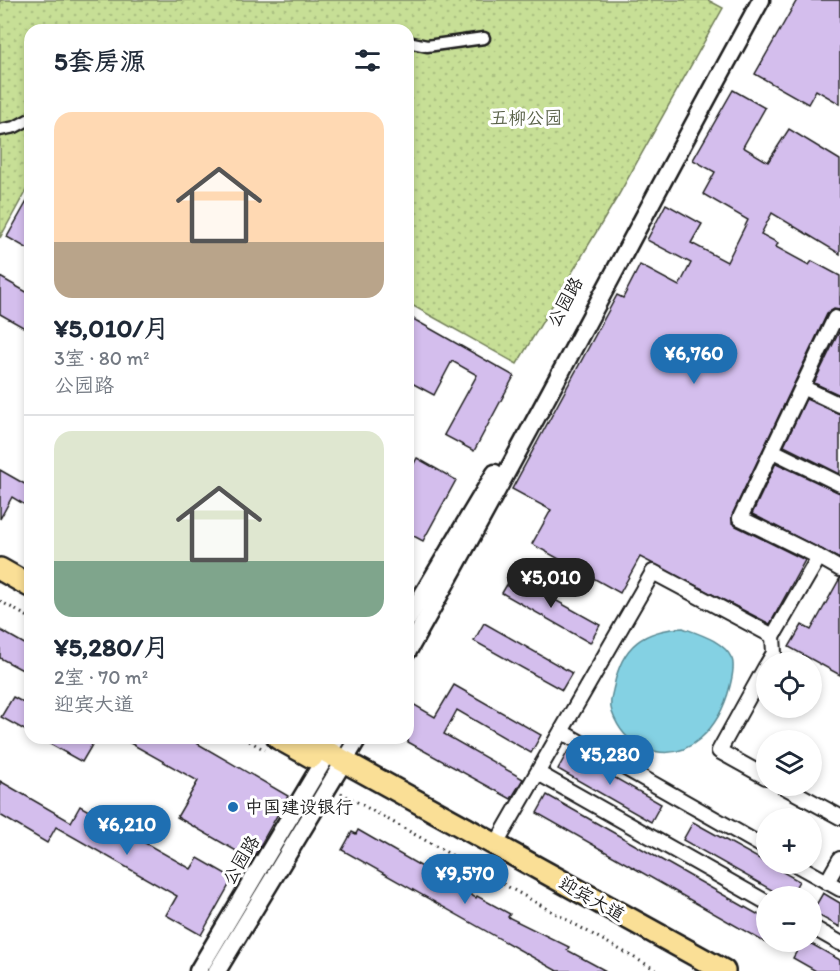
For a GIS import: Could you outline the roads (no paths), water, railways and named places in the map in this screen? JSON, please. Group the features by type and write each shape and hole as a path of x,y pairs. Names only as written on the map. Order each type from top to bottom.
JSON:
{"main road":[{"path":"0,569 24,583"},
{"path":"0,583 24,597"},
{"name":"迎宾大道","path":"310,744 333,762 696,971"},
{"name":"迎宾大道","path":"276,746 333,762 495,846 724,971"}],"street":[{"name":"公园路","path":"414,609 481,498 752,0"},
{"path":"414,640 494,499 626,247 761,0"},
{"path":"414,43 427,46 484,38"},
{"path":"0,130 24,122"},
{"path":"840,321 836,318 740,518 840,569"},
{"path":"802,387 840,405"},
{"path":"773,452 840,484"},
{"path":"774,652 773,636 819,557"},
{"path":"495,846 653,572 773,636"},
{"path":"756,684 720,751 756,771"},
{"path":"562,732 756,842"},
{"path":"217,971 333,762 352,744"},
{"name":"公园路","path":"198,971 333,762"},
{"path":"538,773 756,896"},
{"path":"801,796 840,817"},
{"path":"827,882 840,858"},
{"path":"813,874 840,889"},
{"path":"822,933 840,944"}],"water":[{"path":"683,628 710,639 728,653 733,665 730,686 719,715 700,739 675,752 660,752 644,748 624,734 612,712 612,696 618,672 629,650 637,642 657,632"}],"place":[{"name":"中国建设银行","path":"233,807"}],"park label":[{"name":"五柳公园","path":"526,118"}]}
